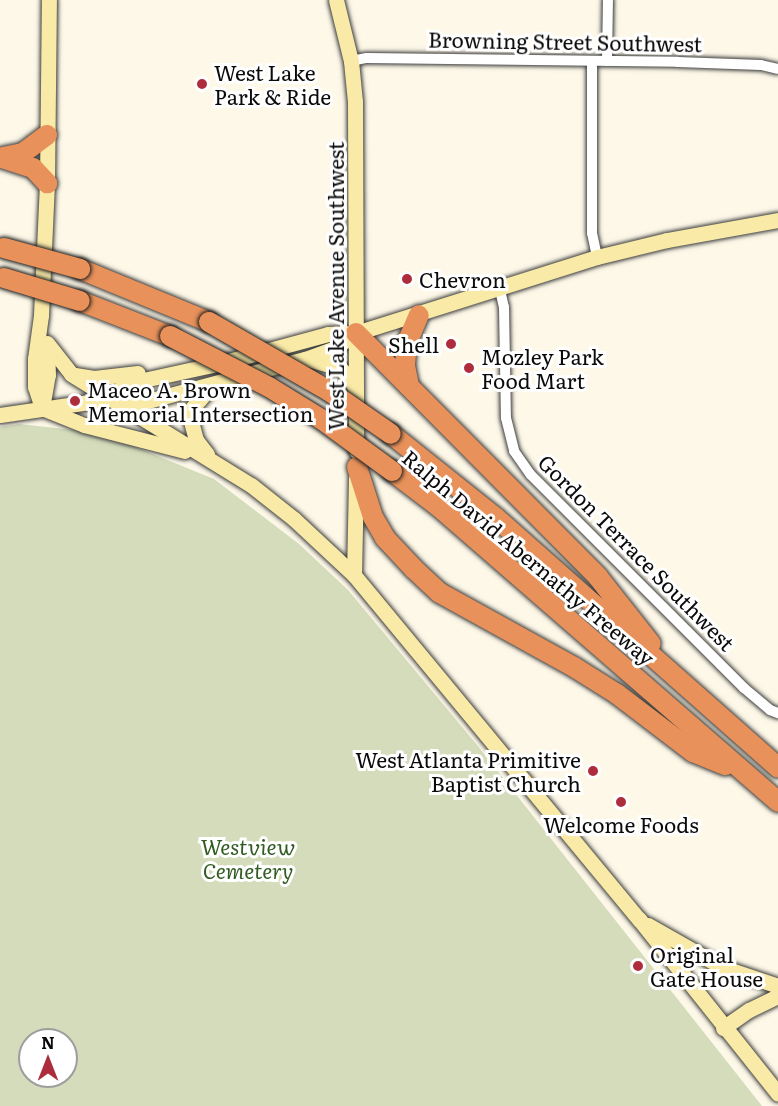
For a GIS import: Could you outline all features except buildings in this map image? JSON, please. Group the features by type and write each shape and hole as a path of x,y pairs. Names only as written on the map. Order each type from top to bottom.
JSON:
{"highway":[{"path":"1,158 23,153 47,135"},
{"path":"1,158 33,168 47,183"},
{"name":"Ralph David Abernathy Freeway","path":"2,247 80,269 209,322 329,391 391,434 495,517 778,767"},
{"name":"Ralph David Abernathy Freeway","path":"2,278 80,301 170,336 269,387 321,419 438,506 778,802"},
{"path":"409,386 405,365 407,344 419,315"},
{"path":"356,333 598,578 677,676"},
{"path":"357,467 373,517 386,538 440,593 574,667 617,694 693,752 741,771"}],"main road":[{"path":"49,0 47,183 41,315 36,346 34,387 42,408 84,425 211,459"},
{"name":"West Lake Avenue Southwest","path":"336,0 351,61 355,102 357,467 354,575"},
{"path":"110,399 125,384 221,363 328,334 356,333 500,290 597,257 666,240 778,220"},
{"path":"41,315 47,343 48,375 42,408"},
{"path":"71,374 94,378 141,372 327,326 356,333"},
{"path":"0,415 110,399 141,403 305,359 335,348 356,333"},
{"path":"47,343 71,374 251,485 294,519 354,575 639,920 778,1094"},
{"path":"305,359 340,368 351,379 356,392"},
{"path":"211,459 196,440 190,418 193,407 212,385"},
{"path":"639,920 722,968 778,986"},
{"path":"681,973 697,955"},
{"path":"723,1028 749,1010 778,996"}],"street":[{"path":"607,61 608,0"},
{"name":"Browning Street Southwest","path":"351,61 367,58 607,61 753,64 778,69"},
{"path":"592,61 592,233 597,257"},
{"name":"Gordon Terrace Southwest","path":"500,290 504,307 506,418 514,451 531,475 744,688 770,710 778,712"}],"green space":[{"name":"Westview Cemetery","path":"19,424 101,433 214,479 299,544 348,590 477,745 762,1106 0,1106 0,427"}],"place":[{"name":"West Lake Park & Ride","path":"202,84"},
{"name":"Chevron","path":"407,279"},
{"name":"Shell","path":"451,344"},
{"name":"Mozley Park Food Mart","path":"469,368"},
{"name":"Maceo A. Brown Memorial Intersection","path":"75,401"},
{"name":"West Atlanta Primitive Baptist Church","path":"593,771"},
{"name":"Welcome Foods","path":"621,802"},
{"name":"Original Gate House","path":"638,966"}]}
